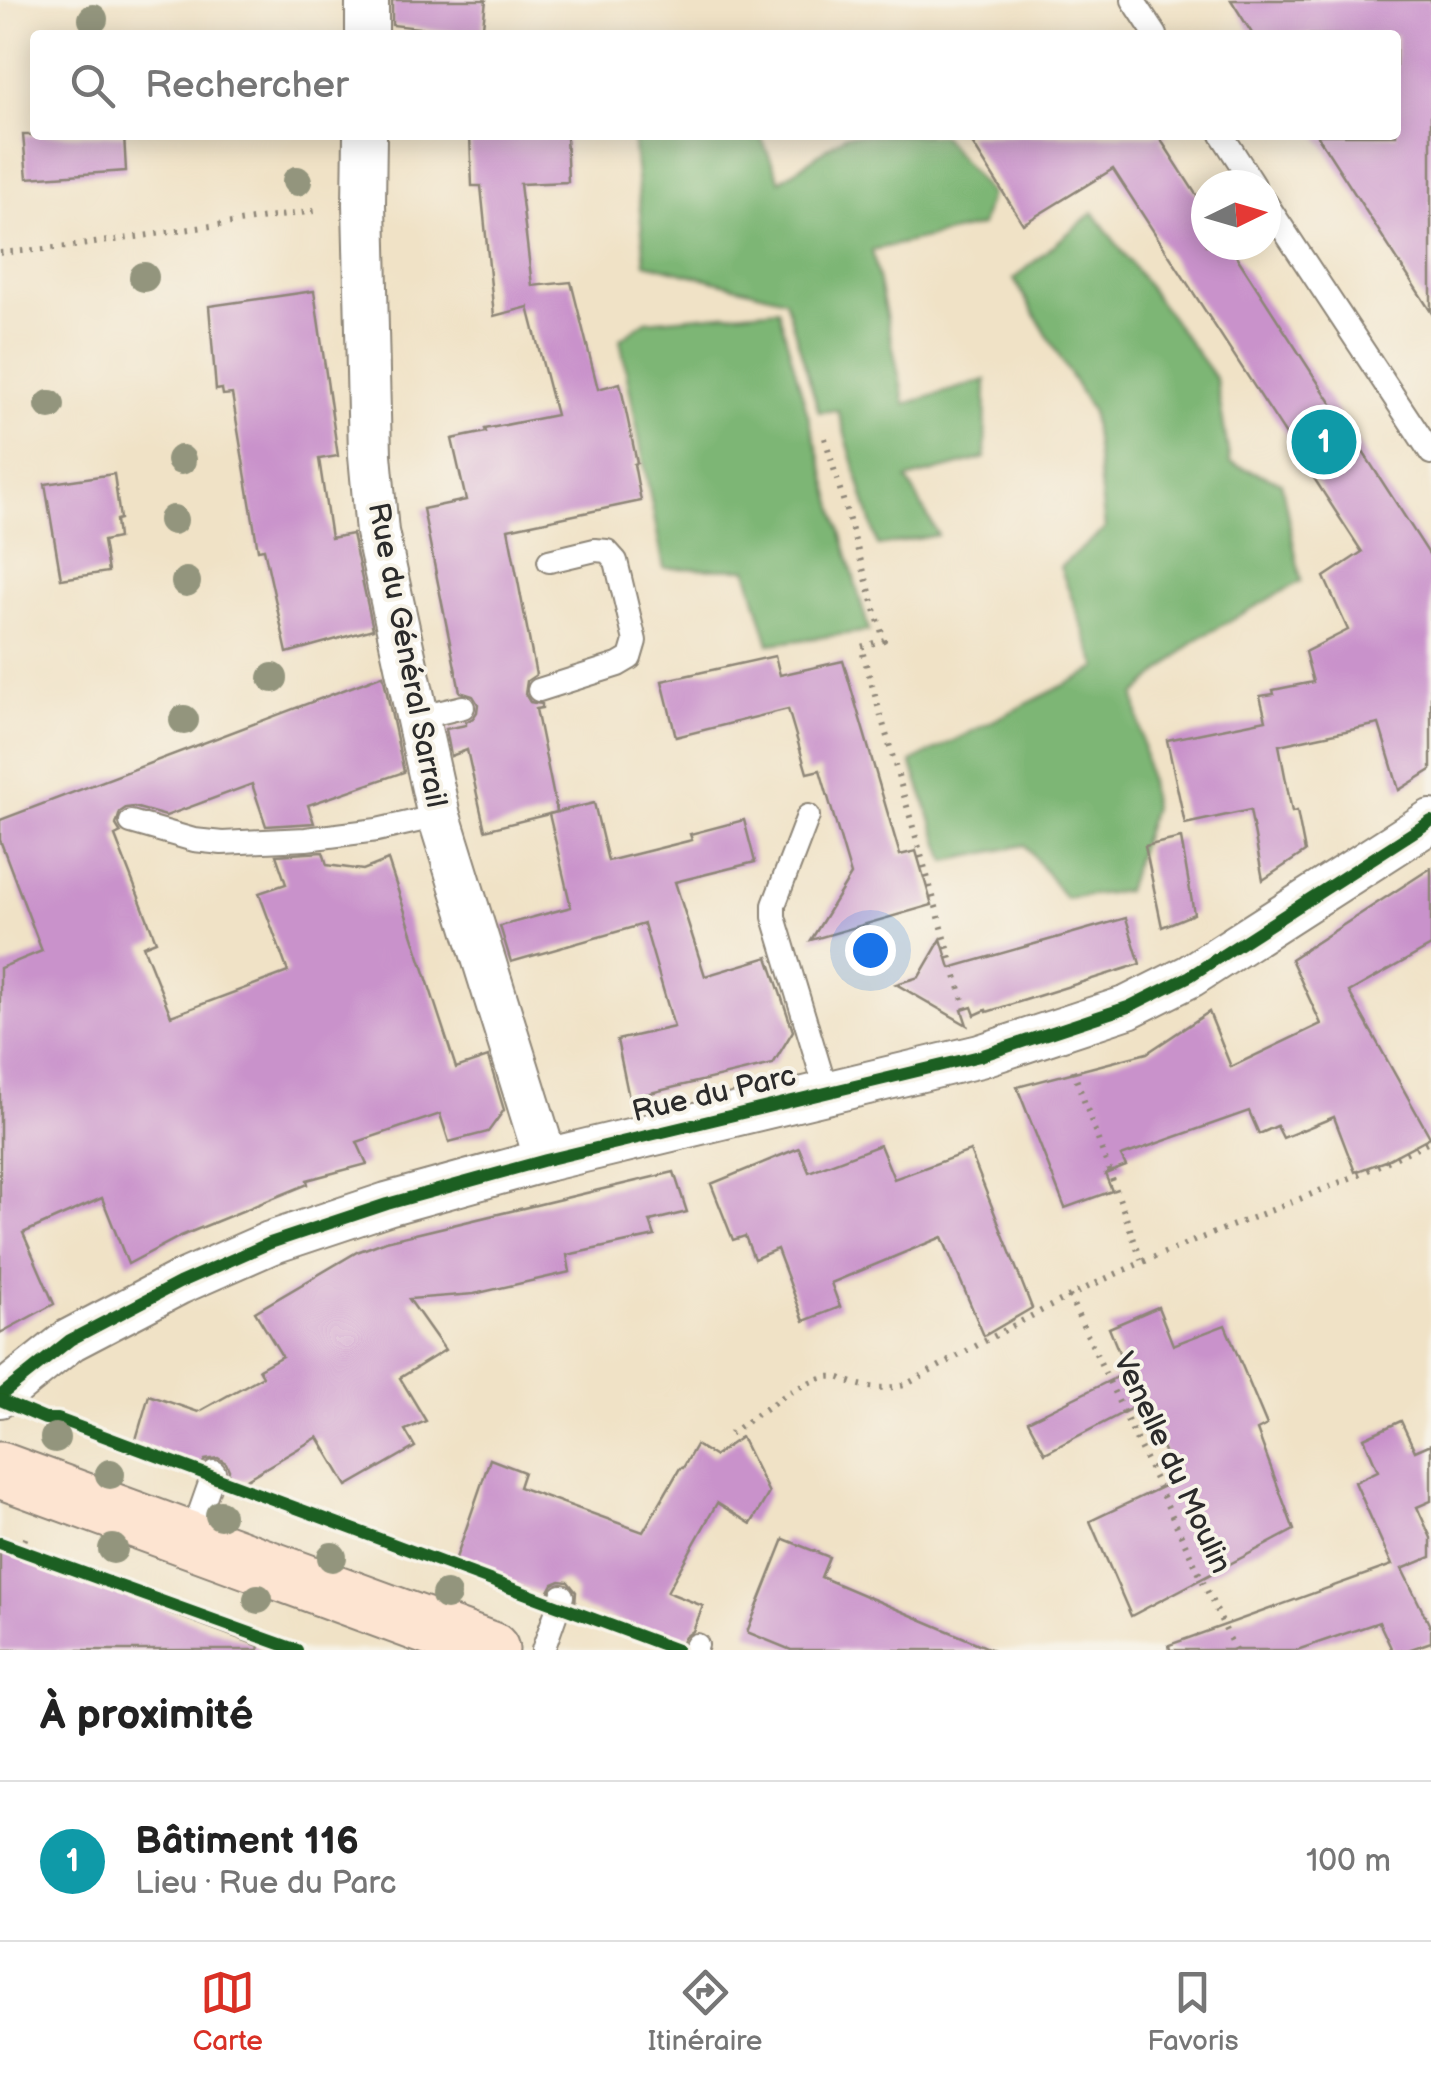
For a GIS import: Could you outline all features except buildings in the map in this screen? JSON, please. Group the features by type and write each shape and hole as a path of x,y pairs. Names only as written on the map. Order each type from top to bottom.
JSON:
{"main road":[{"path":"0,1470 491,1650"}],"street":[{"path":"367,30 368,0"},
{"name":"Rue du Général Sarrail","path":"365,140 370,455 376,532 439,816 546,1160"},
{"name":"Rue du Parc","path":"0,1396 70,1340 179,1283 270,1243 387,1204 546,1160 980,1056 1128,1007 1190,976 1431,821"}],"lane":[{"path":"1133,0 1153,30"},
{"path":"1225,140 1244,170"},
{"path":"1281,225 1431,453"},
{"path":"538,690 618,665 630,658 635,641 616,561 607,551 548,561"},
{"path":"417,718 462,707"},
{"path":"131,822 194,840 222,843 306,839 377,830 439,816"},
{"path":"808,816 774,905 774,917 827,1093"},
{"path":"190,1540 214,1472"},
{"path":"543,1650 562,1596"}],"path":[{"path":"0,253 364,204"},
{"path":"825,438 884,640 861,647 970,1022"},
{"path":"1069,1059 1142,1262"},
{"path":"730,1434 821,1377 838,1377 882,1389 906,1384 1068,1296 1431,1140"},
{"path":"62,1421 85,1429"},
{"path":"10,1546 39,1556"}],"green space":[{"path":"633,140 762,140 780,181 839,140 945,140 990,194 981,226 872,250 905,404 986,380 985,458 907,479 938,535 878,546 838,410 819,412 785,299 645,263"},
{"path":"1093,212 1216,379 1230,463 1281,482 1301,581 1194,641 1135,695 1153,807 1126,891 1065,898 1025,845 946,861 911,762 1098,668 1060,567 1105,529 1092,412 1014,279"},
{"path":"778,309 869,631 769,644 747,569 664,568 620,339 646,321"}],"cycle path":[{"path":"0,1396 70,1340 179,1283 270,1243 387,1204 546,1160 980,1056 1128,1007 1190,976 1431,821"},
{"path":"0,1400 677,1650"},
{"path":"0,1543 297,1650"}],"place":[{"name":"Bâtiment 116","path":"1324,442"}]}
